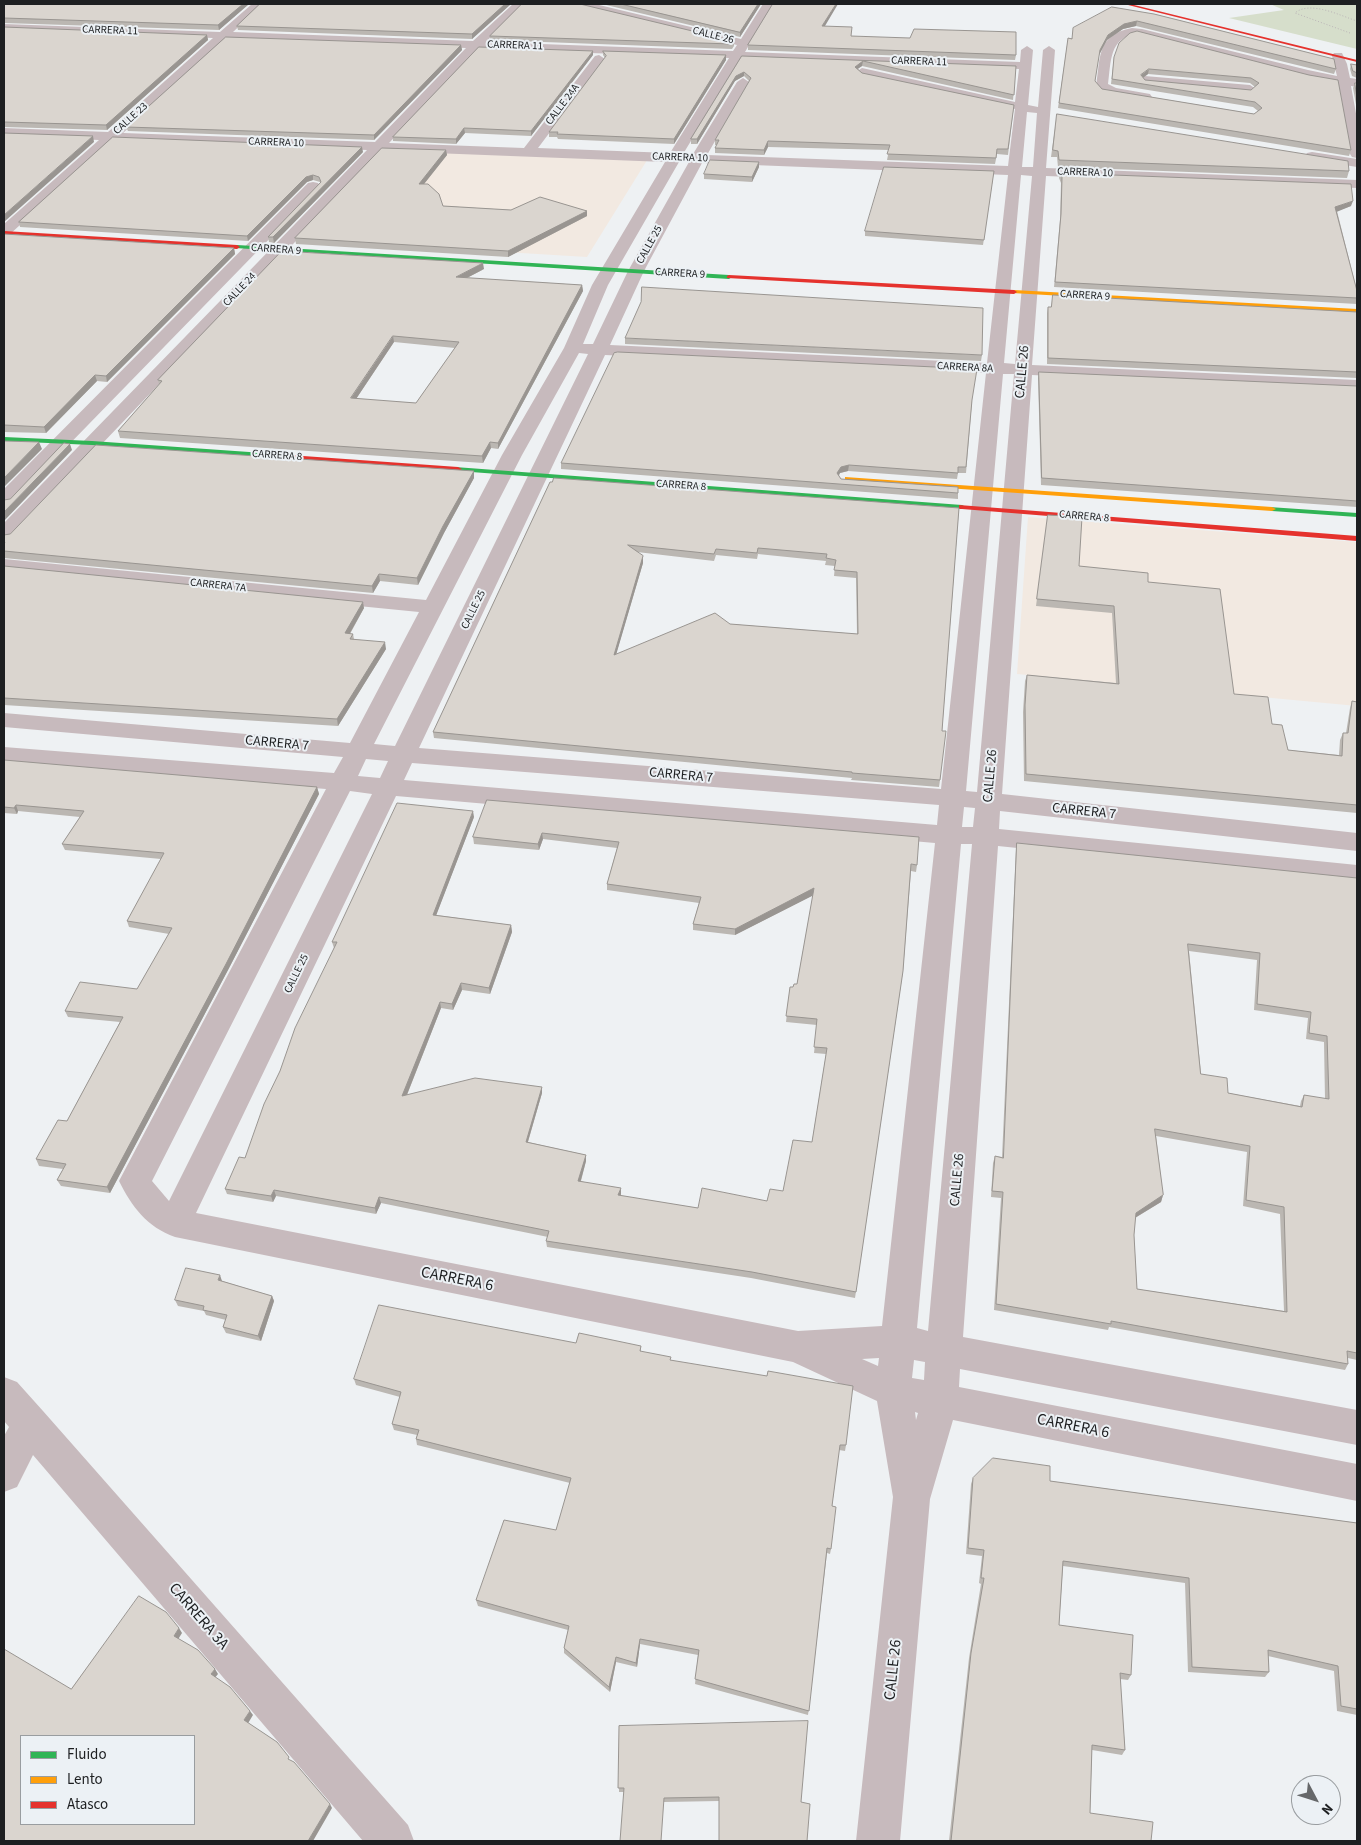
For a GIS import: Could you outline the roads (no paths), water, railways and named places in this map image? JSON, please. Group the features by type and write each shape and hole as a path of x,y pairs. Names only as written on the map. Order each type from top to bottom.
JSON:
{"street":[{"name":"CALLE 23","path":"4,233 106,133 225,35 258,4"},
{"name":"CALLE 24","path":"4,535 265,264 281,258 382,142 472,49 519,4"},
{"name":"CALLE 26","path":"583,4 657,22 739,54 761,52"},
{"name":"CALLE 25","path":"175,1224 546,463 599,350 614,286 611,270 678,153 768,4"},
{"path":"1126,4 1339,60 1357,61"},
{"path":"1151,4 1357,54"},
{"path":"657,22 667,10"},
{"path":"194,42 216,22"},
{"name":"CARRERA 11","path":"4,27 194,42 225,35 446,52"},
{"path":"446,52 468,30"},
{"path":"1114,78 1108,48 1116,38 1130,31 1142,32 1250,74"},
{"name":"CARRERA 11","path":"4,35 446,52 472,49 739,54"},
{"name":"CARRERA 11","path":"472,49 599,58 761,52 798,57 1025,70"},
{"name":"CALLE 26","path":"878,1841 911,1499 940,1401 945,1350 1024,370 1015,303 1016,165 1040,111 1025,70 1027,50"},
{"name":"CALLE 26","path":"911,1499 893,1391 995,369 1015,303 1040,166 1040,111 1049,50"},
{"name":"CARRERA 11","path":"761,52 1040,111"},
{"name":"CALLE 25","path":"136,1181 510,460 573,348 614,286 636,271 701,154 761,52"},
{"path":"798,57 843,68"},
{"name":"CALLE 24A","path":"531,148 599,58"},
{"path":"1308,74 1339,60"},
{"path":"1339,60 1351,83 1357,154"},
{"name":"CARRERA 11","path":"843,68 1025,70"},
{"path":"1155,98 1105,89 1102,86 1114,78 1250,74 1308,74 1351,83"},
{"path":"1250,74 1252,105"},
{"name":"CALLE 23","path":"77,148 106,133 129,102"},
{"name":"CARRERA 10","path":"4,124 106,133"},
{"name":"CARRERA 10","path":"4,132 362,138 382,142 1040,166 1357,184"},
{"path":"340,160 362,138"},
{"path":"1299,154 1357,163"},
{"name":"CARRERA 10","path":"1040,166 1357,174"},
{"name":"CALLE 24","path":"4,500 326,173"},
{"name":"CARRERA 9","path":"4,233 252,248 281,258 636,271 1015,303 1357,311"},
{"name":"CARRERA 9","path":"218,262 265,264"},
{"name":"CARRERA 8A","path":"573,348 1357,385"},
{"path":"60,424 128,428"},
{"name":"CARRERA 8","path":"4,440 510,460 1013,502 1357,515"},
{"name":"CARRERA 8","path":"835,478 1013,502 1357,539"},
{"name":"CARRERA 7A","path":"4,565 433,607"},
{"name":"CARRERA 7","path":"4,720 358,751 404,753 989,801 1357,842"},
{"path":"4,755 342,782 949,835 986,836 1357,874"},
{"name":"CARRERA 6","path":"136,1181 148,1202 175,1224 797,1347 893,1391 1357,1483"},
{"name":"CARRERA 6","path":"797,1347 898,1340 1357,1428"},
{"name":"CARRERA 3A","path":"4,1394 392,1841"},
{"path":"4,1474 30,1423"}]}
